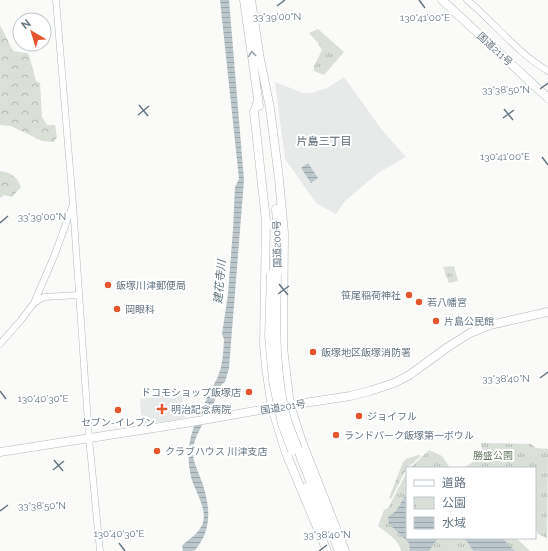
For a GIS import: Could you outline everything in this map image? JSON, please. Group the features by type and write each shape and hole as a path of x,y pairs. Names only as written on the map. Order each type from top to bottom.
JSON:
{"highway":[{"name":"国道200号","path":"244,0 258,101 268,192 274,274"},
{"name":"国道200号","path":"251,0 258,49 278,236 269,336 277,403 282,424 302,461 339,551"},
{"name":"国道211号","path":"442,0 548,98"},
{"path":"258,49 270,108 283,225 282,348 290,405 302,442 345,551"},
{"path":"258,101 254,112 266,221 264,344 272,408 286,453 327,551"},
{"name":"国道201号","path":"0,452 350,396 382,388 417,370 470,333 490,325 548,312"},
{"name":"国道200号","path":"295,450 332,551"}],"street":[{"path":"56,0 86,375 89,438 100,551"},
{"path":"467,0 490,20 525,55 548,71"},
{"path":"0,344 34,303 55,254 73,205"},
{"path":"34,303 44,297 79,295"}],"shaded area":[{"path":"344,77 382,130 406,157 378,173 345,201 336,214 316,203 285,159 275,82 303,93 311,93 327,88"},
{"name":"明治記念病院","path":"182,393 185,418 142,425 140,399"}],"green space":[{"path":"0,25 12,49 12,52 27,53 29,55 36,81 40,83 42,117 47,125 55,125 57,137 54,142 42,141 11,126 0,125"},
{"path":"318,29 344,52 324,75 314,71 314,66 322,50 309,33"},
{"path":"0,171 13,176 18,180 21,187 12,197 4,195 0,198"},
{"path":"454,266 458,281 449,283 443,267"},
{"name":"勝盛公園","path":"481,443 531,444 536,448 548,449 547,538 538,534 536,531 536,467 465,467 473,462 477,454 482,449"},
{"name":"勝盛公園","path":"429,450 442,456 449,467 411,467"},
{"path":"418,455 421,456 408,467 406,467 406,470 391,499 389,498 403,462 406,459"},
{"path":"406,474 406,539 517,539 530,551 401,551 398,543 378,526 384,510 388,508"}],"water":[{"path":"220,0 229,0 244,180 229,368 225,382 222,384 210,412 197,435 193,451 194,461 208,506 207,525 205,534 194,551 182,551 182,546 201,527 204,515 201,502 190,474 189,450 195,424 217,379 222,362 224,339 222,334 228,294 235,187 239,179"},
{"path":"308,163 318,178 311,183 301,168"},
{"path":"406,495 406,539 437,539 429,551 410,551 409,543 389,524 389,516 396,511"},
{"path":"465,539 503,539 515,551 473,551"}],"place":[{"name":"飯塚川津郵便局","path":"108,285"},
{"name":"笹尾稲荷神社","path":"409,295"},
{"name":"若八幡宮","path":"419,302"},
{"name":"岡眼科","path":"117,309"},
{"name":"片島公民館","path":"436,321"},
{"name":"飯塚地区飯塚消防署","path":"313,352"},
{"name":"ドコモショップ飯塚店","path":"249,392"},
{"name":"明治記念病院","path":"162,409"},
{"name":"セブン-イレブン","path":"118,410"},
{"name":"ジョイフル","path":"359,416"},
{"name":"ランドパーク飯塚第一ボウル","path":"336,435"},
{"name":"クラブハウス 川津支店","path":"157,451"}],"district":[{"name":"片島三丁目","path":"324,141"}],"water label":[{"name":"建花寺川","path":"220,282"}]}
